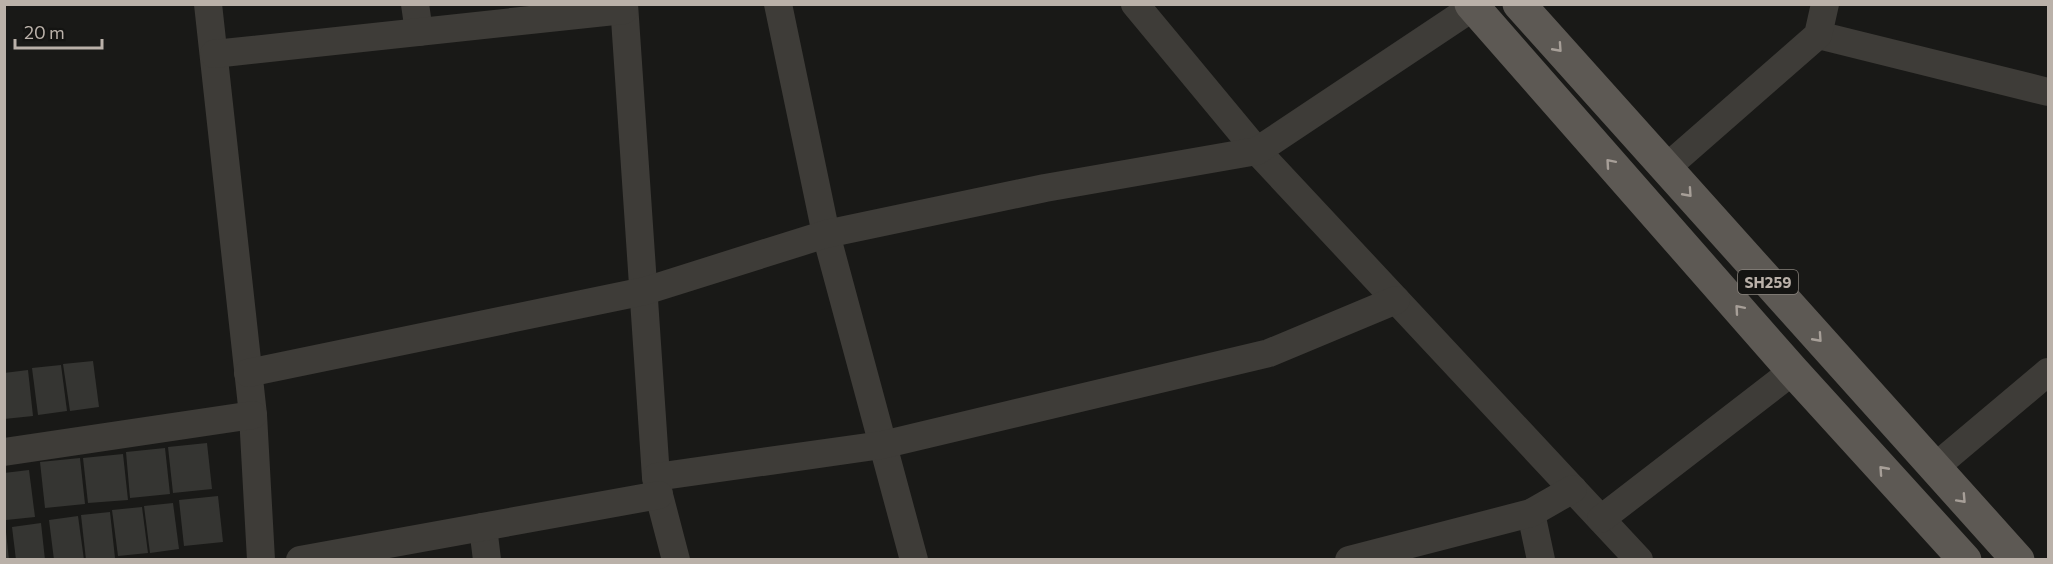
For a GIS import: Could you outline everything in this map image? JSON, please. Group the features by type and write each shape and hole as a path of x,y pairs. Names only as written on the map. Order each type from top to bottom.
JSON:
{"main road":[{"name":"SH259","path":"1519,4 2018,560"},
{"name":"SH259","path":"1472,6 1793,372 1965,560"}],"street":[{"path":"208,4 253,415 261,560"},
{"path":"778,4 826,234 914,560"},
{"path":"1135,4 1257,151 1639,560"},
{"path":"1666,168 1818,35 1825,4"},
{"path":"248,373 645,291 826,234 1045,188 1257,151 1472,6"},
{"path":"214,54 417,18 624,7 658,486 676,560"},
{"path":"1818,35 2049,92"},
{"path":"300,560 483,527 658,486 882,444 1269,353 1396,300"},
{"path":"1601,519 1793,372"},
{"path":"1934,468 2049,372"},
{"path":"4,452 253,415"},
{"path":"1349,560 1531,513 1573,489"},
{"path":"1531,513 1541,560"},
{"path":"483,527 487,560"}],"building":[{"path":"93,361 99,407 70,411 63,364"},
{"path":"61,365 67,411 38,415 32,368"},
{"path":"28,370 33,416 4,419 4,373"},
{"path":"207,443 212,489 173,493 168,447"},
{"path":"165,448 170,494 130,498 126,452"},
{"path":"123,454 128,500 88,503 83,458"},
{"path":"80,458 85,504 45,508 40,462"},
{"path":"29,470 35,517 6,520 4,473"},
{"path":"218,496 223,542 184,546 179,500"},
{"path":"173,503 179,549 150,553 144,506"},
{"path":"142,507 148,553 118,556 112,510"},
{"path":"110,512 115,558 86,560 81,515"},
{"path":"78,516 84,560 54,560 49,520"},
{"path":"41,523 45,560 16,560 12,527"},
{"path":"4,532 6,532 9,560 4,560"}]}
